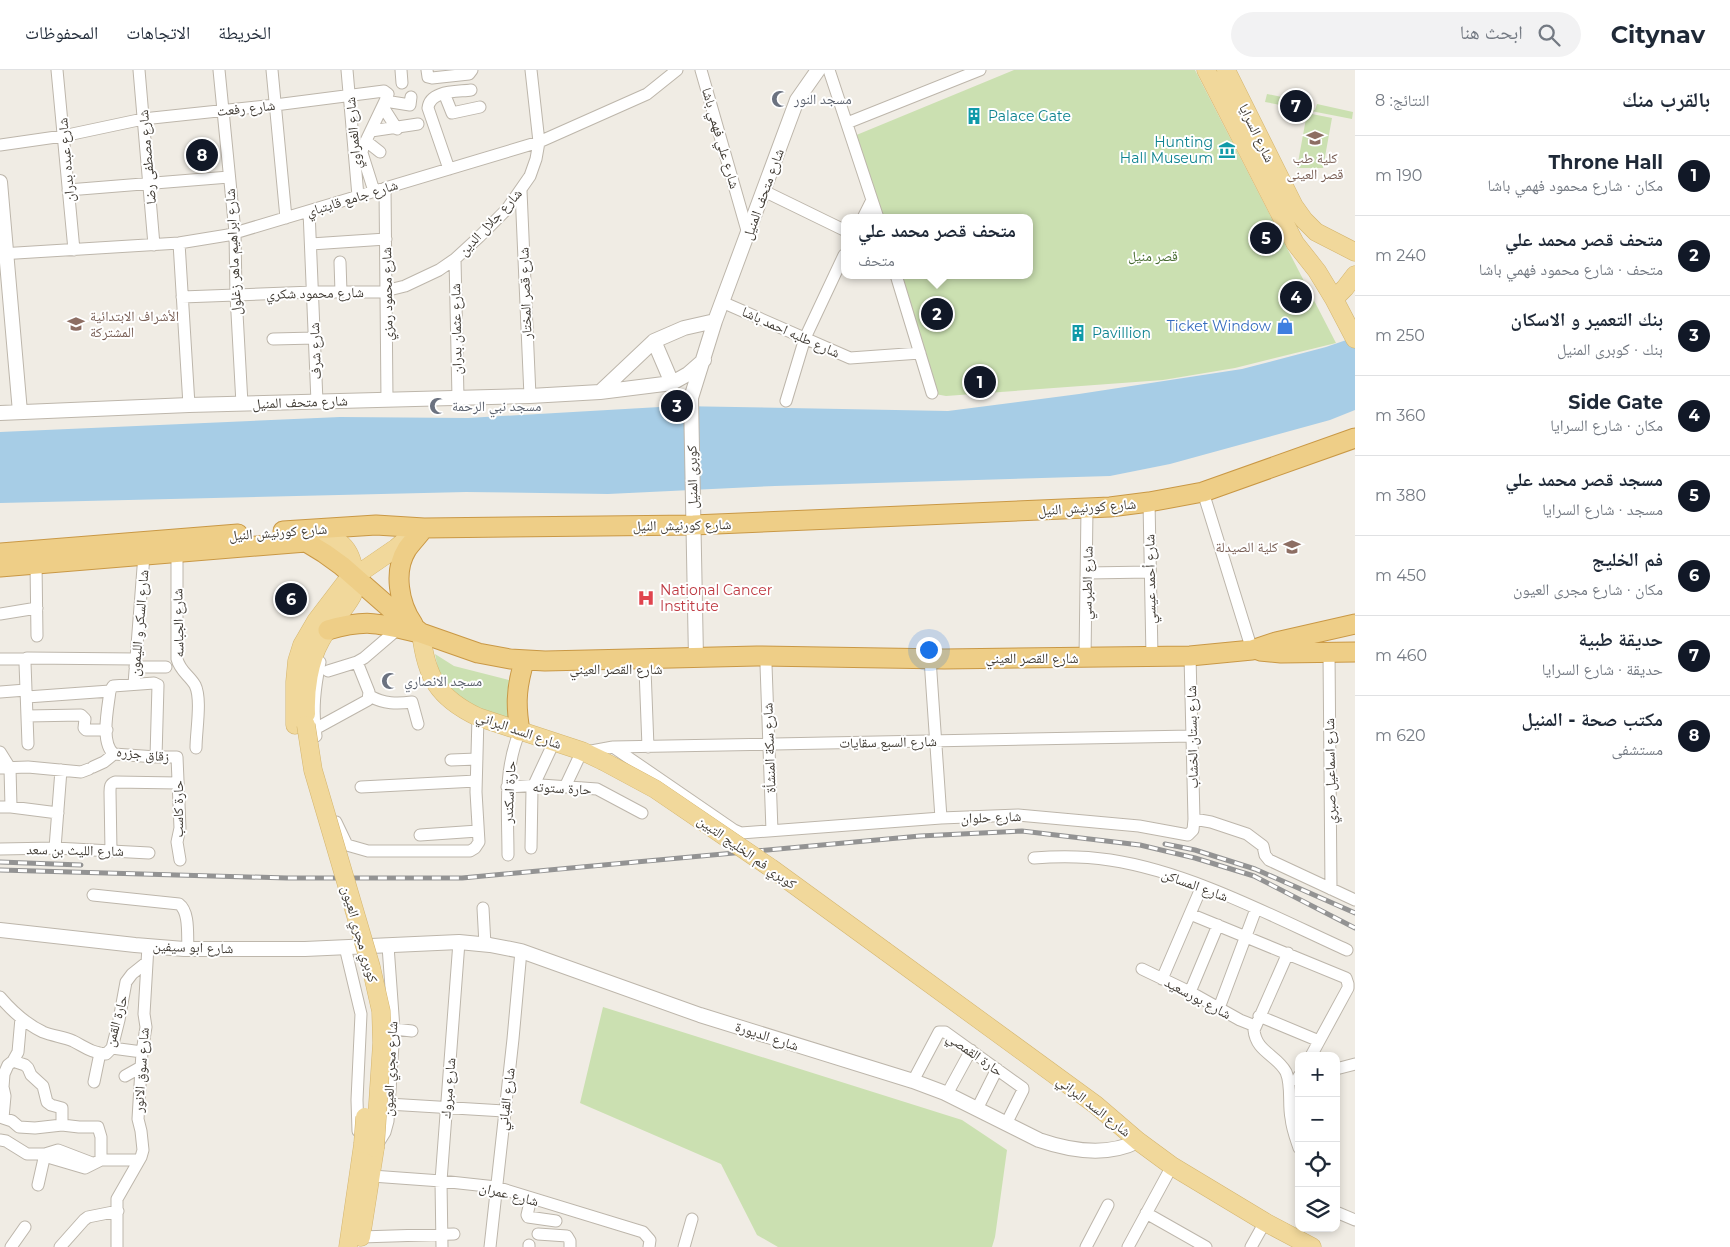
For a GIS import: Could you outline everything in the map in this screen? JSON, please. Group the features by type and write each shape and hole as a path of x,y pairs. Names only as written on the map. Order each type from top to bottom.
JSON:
{"highway":[{"name":"شارع كورنيش النيل","path":"0,553 376,525 423,528 693,525 1087,509 1149,502 1203,492 1355,438"},
{"path":"423,528 406,550 399,579 400,594 405,608 412,622 425,635"},
{"name":"شارع كورنيش النيل","path":"0,567 306,542 324,552 354,576"},
{"name":"شارع القصر العيني","path":"354,576 391,610 448,653 479,664 522,669 645,669 766,665 811,658"},
{"path":"328,630 369,622 425,635"},
{"name":"شارع القصر العيني","path":"1252,650 1282,640 1355,624"},
{"name":"شارع القصر العيني","path":"425,635 478,653 520,660 757,656 930,659 1085,658 1190,656 1252,650 1280,653 1355,652"},
{"path":"520,731 516,705 517,687 522,669"}],"main road":[{"name":"شارع السرايا","path":"1206,70 1295,244 1317,271 1344,316 1355,340"},
{"name":"شارع السرايا","path":"1226,70 1294,206 1316,232 1355,252"},
{"path":"1334,299 1355,275"},
{"path":"305,726 295,682 297,661 302,645 316,621 340,588 354,576 423,528"},
{"path":"305,726 305,707 314,656 328,630 352,597 355,587 353,563 349,552 335,539 314,529"},
{"name":"شارع السد البراني","path":"425,635 425,660 433,680 452,701 464,710 478,717 583,752 608,754"},
{"name":"كوبري مجري العيون","path":"305,726 298,750 303,774 362,972 372,1015 369,1146"},
{"name":"كوبري فم الخليج التبين","path":"608,754 885,950"},
{"name":"شارع السد البراني","path":"885,950 1096,1105 1138,1141 1172,1166 1265,1222 1312,1247"},
{"name":"شارع مجري العيون","path":"356,1244 372,1176 369,1146"},
{"name":"شارع مجري العيون","path":"356,1244 369,1146"}],"street":[{"name":"شارع عبده بدران","path":"58,70 74,250"},
{"name":"شارع مصطفى رضا","path":"139,70 154,245"},
{"name":"شارع ابراهيم ماهر زغلول","path":"218,70 235,232 236,295 242,404"},
{"path":"272,70 286,218"},
{"name":"شارع الغمراوي","path":"347,70 358,196"},
{"path":"401,70 402,83"},
{"path":"427,70 428,77 432,78 469,74 472,70"},
{"name":"شارع جلال الدين","path":"387,291 422,279 455,259 479,237 521,191 530,176 536,160 539,142 531,70"},
{"name":"شارع جامع قايتباي","path":"4,254 179,243 228,235 539,142 647,94 677,70"},
{"name":"شارع علي فهمي باشا","path":"701,70 748,234"},
{"name":"شارع متحف المنيل","path":"691,398 722,302 797,100 818,70"},
{"path":"829,70 877,214"},
{"path":"846,123 980,70"},
{"path":"449,169 428,108 432,98 444,93 471,90"},
{"name":"شارع رفعت","path":"0,145 63,136 143,118 275,105 384,91 388,94 384,104"},
{"path":"444,93 452,113 480,107"},
{"path":"384,104 410,105 411,97"},
{"path":"384,104 398,128"},
{"path":"379,190 362,153 384,104"},
{"path":"368,136 418,124"},
{"path":"368,136 380,152"},
{"path":"68,190 229,177"},
{"path":"0,182 4,254 20,412"},
{"name":"شارع محمود رمزي","path":"379,190 386,238 388,400"},
{"name":"شارع قصر المختار","path":"521,191 530,396"},
{"path":"764,191 841,229"},
{"path":"865,214 872,200"},
{"name":"شارع شرف","path":"309,211 317,402"},
{"path":"311,244 386,238"},
{"path":"179,243 189,405"},
{"name":"شارع عثمان بدران","path":"455,259 458,398"},
{"path":"786,401 805,338 841,261"},
{"path":"340,262 341,292"},
{"path":"897,279 932,392"},
{"name":"شارع محمود شكري","path":"182,297 387,291"},
{"name":"شارع طلبه احمد باشا","path":"722,302 850,358 920,353"},
{"path":"600,392 654,341 684,328 715,322"},
{"path":"273,339 315,338"},
{"path":"654,341 672,383"},
{"name":"شارع متحف المنيل","path":"0,413 189,405 530,396 600,392 672,383 688,374 704,360"},
{"name":"كوبرى المنيل","path":"691,398 693,525"},
{"path":"1203,492 1252,650"},
{"name":"شارع أحمد عيسي","path":"1149,502 1152,656"},
{"name":"شارع الطبرسي","path":"1085,658 1087,509"},
{"path":"693,525 696,658"},
{"name":"شارع الجباسه","path":"177,553 177,659 180,667 192,680 197,693 196,748"},
{"name":"شارع السكر و الليمون","path":"144,555 134,684 158,684 156,758"},
{"path":"36,564 37,636"},
{"path":"1087,573 1150,572"},
{"path":"0,614 37,608"},
{"path":"328,671 364,658 399,628"},
{"name":"شارع اسماعيل صبري","path":"1329,653 1332,889"},
{"name":"شارع بستان الخشاب","path":"1190,656 1194,818"},
{"path":"0,659 39,657 136,663 166,667"},
{"path":"26,659 24,663 28,744"},
{"path":"930,659 942,818"},
{"path":"357,662 370,696 379,701 393,704 412,702 418,724"},
{"name":"شارع سكة المنشأة","path":"766,665 772,832"},
{"path":"645,669 648,747"},
{"path":"5,768 88,769 104,762 112,752 106,739 110,691 113,686 134,684"},
{"path":"0,692 26,694 110,691"},
{"path":"370,696 368,700 305,726 323,775 337,826 347,845 368,851 470,851 478,846 476,782 478,717"},
{"path":"27,716 81,715 84,716 84,728 86,730 107,730"},
{"name":"حارة اسكندر","path":"508,855 507,787 509,765 512,748 520,731"},
{"name":"شارع السبع سقايات","path":"608,754 648,747 1192,736"},
{"path":"531,848 531,799 533,786 554,742"},
{"path":"0,752 5,768 5,807 58,813"},
{"name":"زقاق جزره","path":"112,752 156,758 177,757"},
{"path":"565,787 583,752"},
{"name":"شارع حلوان","path":"608,754 734,830 747,834 942,818 1018,815 1139,826 1188,835 1193,830 1194,818"},
{"name":"حارة كاسب","path":"177,757 180,860"},
{"path":"451,760 477,759"},
{"path":"55,848 61,770"},
{"path":"111,851 110,786 115,782 178,783"},
{"path":"361,787 476,782"},
{"name":"حارة ستوته","path":"507,787 533,786 597,789 642,813"},
{"path":"1194,818 1247,834 1263,846 1268,860 1355,900"},
{"path":"420,835 478,831"},
{"name":"شارع الليث بن سعد","path":"0,849 55,848 149,852"},
{"name":"شارع المساكن","path":"1034,858 1075,856 1109,860 1168,874 1202,886 1347,950"},
{"path":"1162,979 1202,886"},
{"path":"93,896 179,904 183,906 186,913 188,949"},
{"path":"483,908 485,945"},
{"path":"1219,1008 1256,909"},
{"path":"1190,914 1343,976 1348,981 1348,988 1313,1052"},
{"path":"1190,992 1218,925"},
{"name":"شارع ابو سيفين","path":"0,930 188,949 305,949 388,946"},
{"name":"شارع الديورة","path":"388,946 459,942 521,951 700,1015 913,1081 947,1094 1039,1140 1068,1149 1107,1150 1138,1141"},
{"name":"شارع مبروك","path":"442,1247 441,1181 459,942"},
{"name":"شارع سوق الانور","path":"141,1156 141,1131 138,1119 142,1052 146,1027 144,1014 148,946"},
{"name":"شارع مجري العيون","path":"345,947 361,1014 356,1117 358,1130 369,1146 386,1132 394,1029 388,946"},
{"name":"شارع القباني","path":"490,1247 521,951"},
{"path":"1288,953 1257,1021 1255,1036 1260,1047 1282,1066 1286,1074 1295,1078"},
{"name":"حارة القمن","path":"0,997 21,1018 44,1032 89,1051 106,1054 112,1048 126,982 132,974 147,962"},
{"name":"شارع بورسعيد","path":"1142,969 1190,992 1240,1020 1257,1021 1320,1041"},
{"path":"21,1018 18,1052 4,1074 3,1118 12,1121 19,1127 35,1128 62,1125 98,1127 101,1137 96,1161"},
{"path":"394,1029 412,1031"},
{"name":"حارة القمصي","path":"913,1081 939,1032 945,1032 1022,1088 1023,1090 1006,1124"},
{"path":"112,1048 142,1052"},
{"path":"947,1094 971,1050"},
{"path":"94,1082 100,1053"},
{"path":"13,1061 28,1068 31,1075 43,1086 48,1102 51,1105 62,1108 62,1125"},
{"path":"1340,1069 1355,1064"},
{"path":"125,1076 141,1067"},
{"path":"977,1109 997,1069"},
{"path":"1295,1086 1290,1118 1297,1142"},
{"path":"388,1104 504,1111"},
{"path":"0,1140 6,1141 27,1154 48,1156 85,1168 96,1161 141,1156"},
{"path":"38,1185 48,1156"},
{"path":"117,1247 117,1199 141,1156"},
{"path":"1128,1247 1172,1166"},
{"name":"شارع عمران","path":"372,1176 496,1187 643,1232 650,1240 649,1247"},
{"path":"531,1198 528,1217 556,1221"},
{"path":"1086,1247 1108,1205"},
{"path":"65,1246 88,1217 118,1211"},
{"path":"1146,1213 1206,1247"},
{"path":"1340,1214 1355,1220"},
{"path":"684,1247 692,1219"},
{"path":"1251,1247 1265,1222"},
{"path":"11,1247 25,1227"},
{"path":"356,1244 403,1241 442,1234 454,1234"},
{"path":"538,1234 567,1236 570,1241 570,1247"}],"green space":[{"name":"قصر منيل","path":"1014,70 1195,70 1336,343 1235,368 1163,380 946,396 935,394 899,279 1033,279 1033,214 879,214 854,136"},
{"path":"1267,94 1306,102 1306,108 1315,110 1317,104 1353,112 1352,119 1265,102"},
{"path":"1307,113 1332,118 1323,168 1297,168"},
{"path":"435,654 454,666 509,680 508,721 462,700 439,674"},
{"path":"603,1007 962,1120 1007,1150 992,1247 778,1247 757,1235 721,1164 580,1103"}],"water":[{"path":"1355,337 1355,410 1330,420 1170,464 1110,476 775,486 608,494 466,492 0,503 0,432 340,417 468,418 677,406 948,411 1079,394 1242,369 1326,347"}],"railway":[{"path":"0,870 287,878 462,878 920,836 1022,831 1140,845 1195,858 1254,876 1355,928"},
{"path":"1165,844 1195,850 1255,869 1355,913"},
{"path":"0,862 81,865"}],"place":[{"name":"مسجد النور","path":"780,99"},
{"name":"حديقة طبية","path":"1296,106"},
{"name":"Palace Gate","path":"974,116"},
{"name":"كلية طب قصر العينى","path":"1315,138"},
{"name":"Hunting Hall Museum","path":"1227,150"},
{"name":"مكتب صحة - المنيل","path":"202,155"},
{"name":"مسجد قصر محمد علي","path":"1266,238"},
{"name":"Side Gate","path":"1296,297"},
{"name":"متحف قصر محمد علي","path":"937,314"},
{"name":"الأشراف الابتدائية المشتركة","path":"76,324"},
{"name":"Ticket Window","path":"1285,326"},
{"name":"Pavillion","path":"1078,333"},
{"name":"Throne Hall","path":"980,382"},
{"name":"مسجد نبي الرحمة","path":"438,406"},
{"name":"بنك التعمير و الاسكان","path":"677,406"},
{"name":"كلية الصيدلة","path":"1292,547"},
{"name":"National Cancer Institute","path":"646,598"},
{"name":"فم الخليج","path":"291,599"},
{"name":"مسجد الانصاري","path":"390,681"}]}
